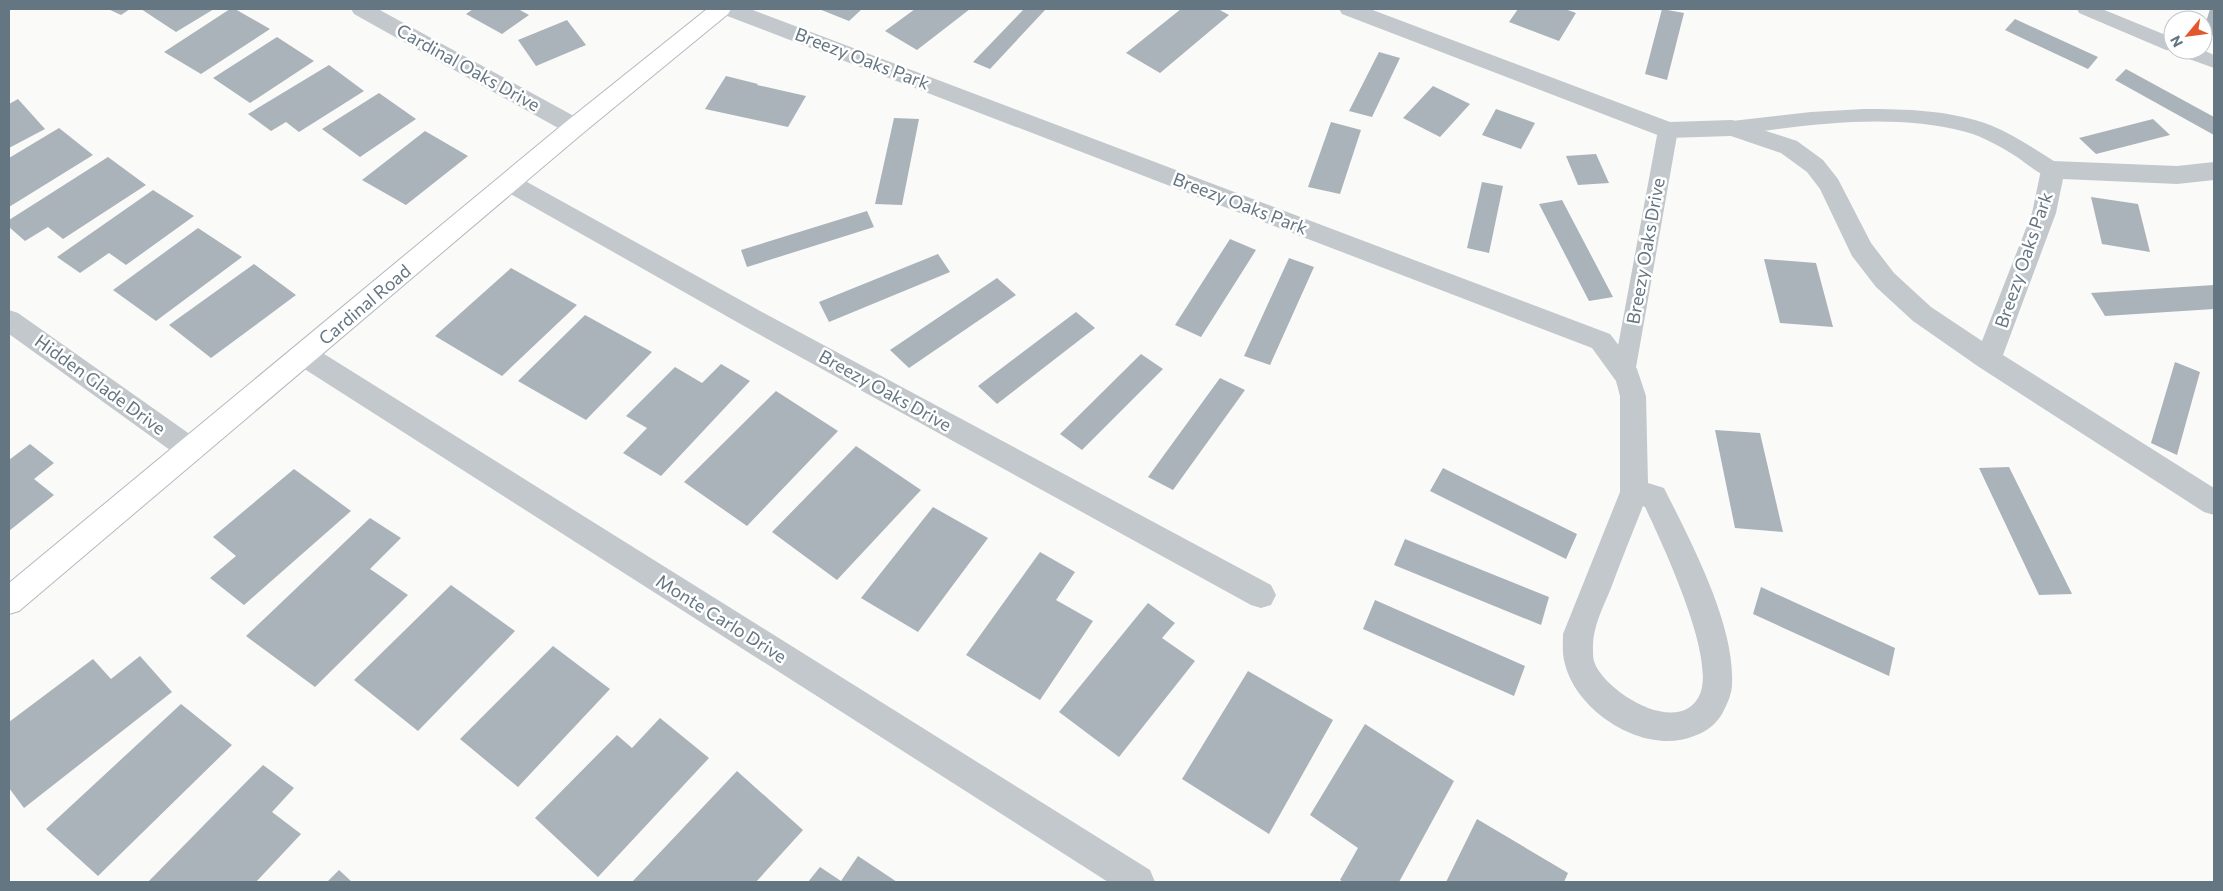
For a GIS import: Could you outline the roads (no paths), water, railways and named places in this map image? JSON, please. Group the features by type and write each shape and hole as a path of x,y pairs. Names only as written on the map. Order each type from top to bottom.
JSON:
{"street":[{"name":"Cardinal Oaks Drive","path":"362,9 574,127"},
{"name":"Cardinal Road","path":"9,601 510,183 574,127 720,9"},
{"name":"Breezy Oaks Park","path":"730,9 1601,341 1628,377 1633,396 1634,492 1578,634 1578,653 1583,673 1607,702 1652,726 1680,727 1698,720 1710,705 1717,687 1716,657 1708,624 1674,537 1654,497 1634,492"},
{"path":"1350,9 1668,130 1732,128 1789,148 1815,166 1830,185 1862,249 1885,280 1922,314 1988,359 2214,503"},
{"name":"Breezy Oaks Park","path":"1988,359 2044,213 2053,170 2177,175 2214,171"},
{"name":"Breezy Oaks Drive","path":"510,183 753,319 1260,595"},
{"name":"Hidden Glade Drive","path":"9,320 190,450"},
{"name":"Monte Carlo Drive","path":"304,355 1138,882"}],"lane":[{"path":"2086,9 2163,41"},
{"path":"1732,128 1813,117 1867,115 1922,118 1974,127 2012,144 2053,170"},
{"name":"Breezy Oaks Drive","path":"1624,373 1668,130"}]}
